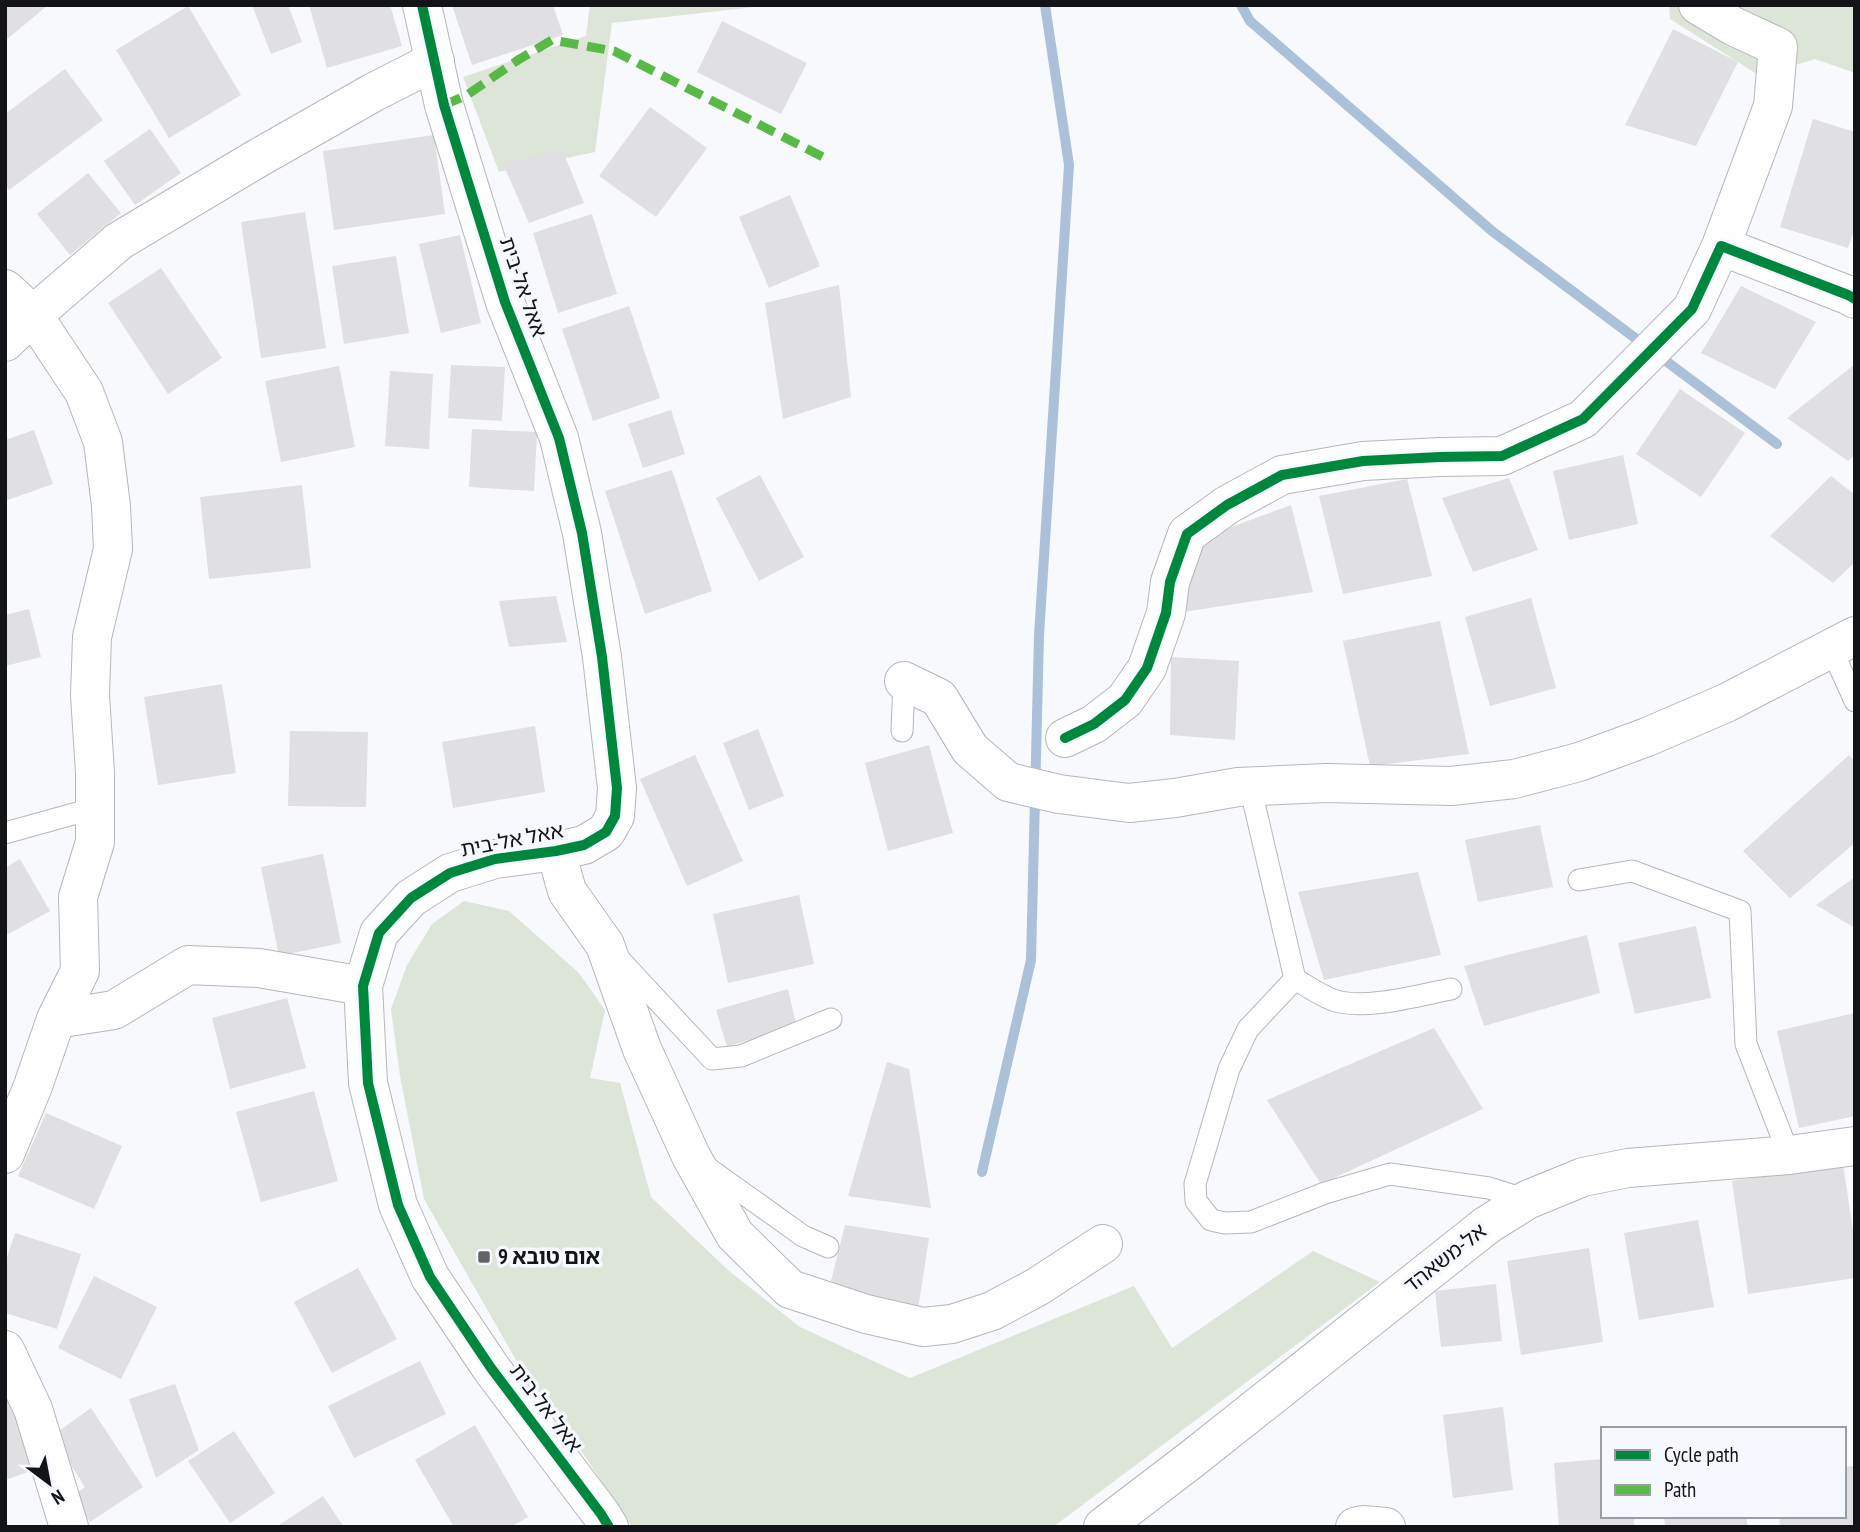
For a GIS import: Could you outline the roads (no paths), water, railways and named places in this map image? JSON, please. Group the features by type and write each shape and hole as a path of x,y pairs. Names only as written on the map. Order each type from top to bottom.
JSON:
{"street":[{"name":"אאל אל-בית","path":"422,5 444,106 505,302 559,438 582,533 602,657 617,788 615,816 606,832 584,845 556,852 495,859 450,873 411,898 379,933 363,986 368,1083 398,1205 430,1276 491,1368 594,1503 609,1527"},
{"path":"1065,738 1094,724 1125,700 1147,668 1166,613 1170,582 1187,534 1227,505 1282,475 1363,461 1502,456 1583,419 1692,309 1721,246 1773,106 1778,47 1733,26 1699,5"},
{"path":"5,342 119,241 362,98 435,61"},
{"path":"1721,246 1855,299"},
{"path":"5,289 33,315 83,392 103,442 110,494 113,549 92,637 90,695 95,773 95,842 78,897 80,971 56,1019 33,1086 5,1154"},
{"path":"904,681 939,698 970,749 1008,782 1059,793 1129,803 1175,799 1250,786 1326,783 1451,786 1514,779 1580,762 1647,737 1726,703 1843,642"},
{"path":"556,852 567,891 605,945 642,1049 691,1156 735,1235 790,1289 866,1314 923,1326 952,1324 992,1311 1037,1287 1102,1244"},
{"path":"56,1019 114,1010 188,965 259,968 363,986"},
{"name":"אל-משאהד","path":"1103,1527 1487,1225 1527,1199 1583,1177 1628,1168 1789,1155 1855,1146"},
{"path":"5,1350 33,1409 69,1527"},
{"path":"1355,1527 1386,1527"}],"lane":[{"path":"1843,642 1855,701"},
{"path":"902,731 904,681"},
{"path":"1250,786 1295,979 1331,999 1363,1005 1451,989"},
{"path":"5,833 95,808"},
{"path":"1579,880 1632,871 1740,911 1746,1044 1789,1155"},
{"path":"605,945 712,1059 741,1056 831,1019"},
{"path":"1295,979 1248,1029 1229,1069 1195,1184 1196,1201 1211,1220 1225,1223 1251,1222 1325,1193 1390,1174 1489,1188 1527,1199"},
{"path":"691,1156 803,1236 828,1247"}],"waterway":[{"path":"982,1172 1031,960 1039,635 1069,165 1045,5"},
{"path":"1241,5 1250,21 1492,231 1777,444"}],"place":[{"name":"אום טובא 9","path":"484,1257"}]}
